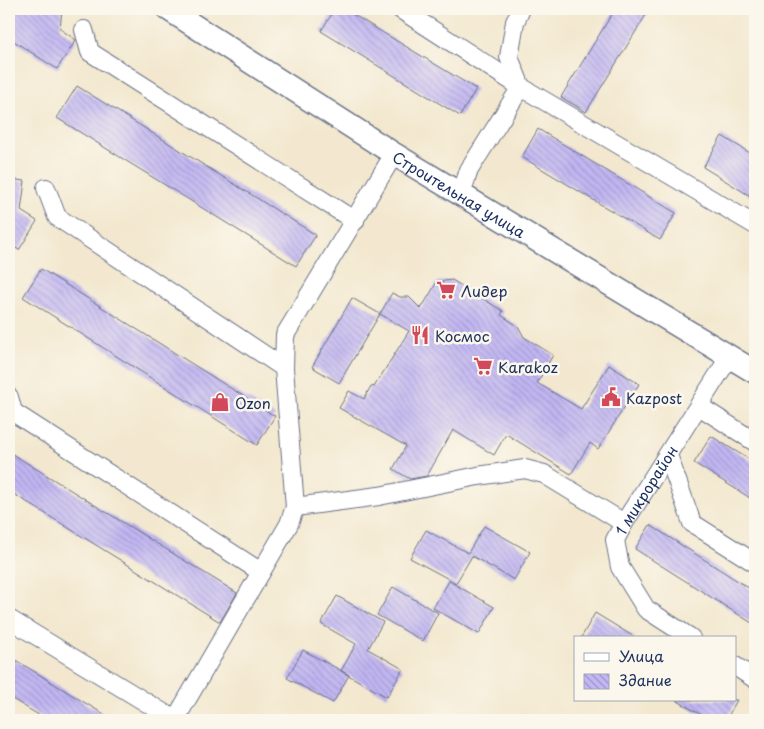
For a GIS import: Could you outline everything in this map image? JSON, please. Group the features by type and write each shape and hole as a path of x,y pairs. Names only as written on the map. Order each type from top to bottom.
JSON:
{"main road":[{"name":"Строительная улица","path":"168,9 394,154 755,372"}],"street":[{"path":"400,9 521,88 755,225"},
{"path":"521,9 515,22 509,56 521,88"},
{"path":"84,30 90,52 355,221"},
{"path":"461,194 469,170 521,88"},
{"path":"9,619 175,720 289,524 295,507 284,368 286,335 394,154"},
{"path":"46,188 57,217 284,368"},
{"name":"1 микрорайон","path":"688,636 646,609 620,567 615,540 730,356"},
{"path":"9,397 13,412 261,572"},
{"path":"699,406 755,442"},
{"path":"668,455 692,523 755,563"},
{"path":"295,507 379,496 525,468 544,474 624,523"},
{"path":"736,667 755,679"}],"building":[{"path":"9,9 62,9 60,29 76,40 57,69 9,38"},
{"path":"335,9 344,9 476,89 460,116 321,31"},
{"path":"615,9 635,9 646,15 586,112 561,97"},
{"path":"77,86 316,235 296,266 57,118"},
{"path":"538,129 676,213 660,240 522,157"},
{"path":"722,136 755,156 755,199 703,167"},
{"path":"9,179 25,181 21,211 37,221 19,250 9,244"},
{"path":"41,269 275,416 257,445 23,297"},
{"path":"452,280 503,311 501,315 518,326 524,337 553,355 537,383 581,409 609,365 639,384 598,449 590,443 571,474 506,434 494,455 453,430 427,476 410,479 393,469 406,446 339,408 349,391 364,399 371,386 374,387 409,331 380,314 392,293 400,297 409,297 421,309 437,282"},
{"path":"352,298 380,314 339,383 312,367"},
{"path":"711,436 755,463 755,501 694,463"},
{"path":"9,452 237,593 220,622 9,491"},
{"path":"650,525 755,592 755,625 635,549"},
{"path":"484,526 530,552 514,580 472,556 456,583 410,558 426,530 468,553"},
{"path":"449,581 494,607 479,634 433,608"},
{"path":"393,587 438,613 423,641 377,615"},
{"path":"337,596 383,622 368,649 403,669 387,697 341,671 356,644 321,624"},
{"path":"595,613 633,636 582,636"},
{"path":"303,650 349,675 333,703 287,678"},
{"path":"9,656 113,720 47,720 9,697"},
{"path":"679,702 736,702 726,720 710,720"}],"place":[{"name":"Лидер","path":"446,290"},
{"name":"Космос","path":"420,335"},
{"name":"Кarakoz","path":"483,366"},
{"name":"Kazpost","path":"611,397"},
{"name":"Ozon","path":"220,402"}]}
